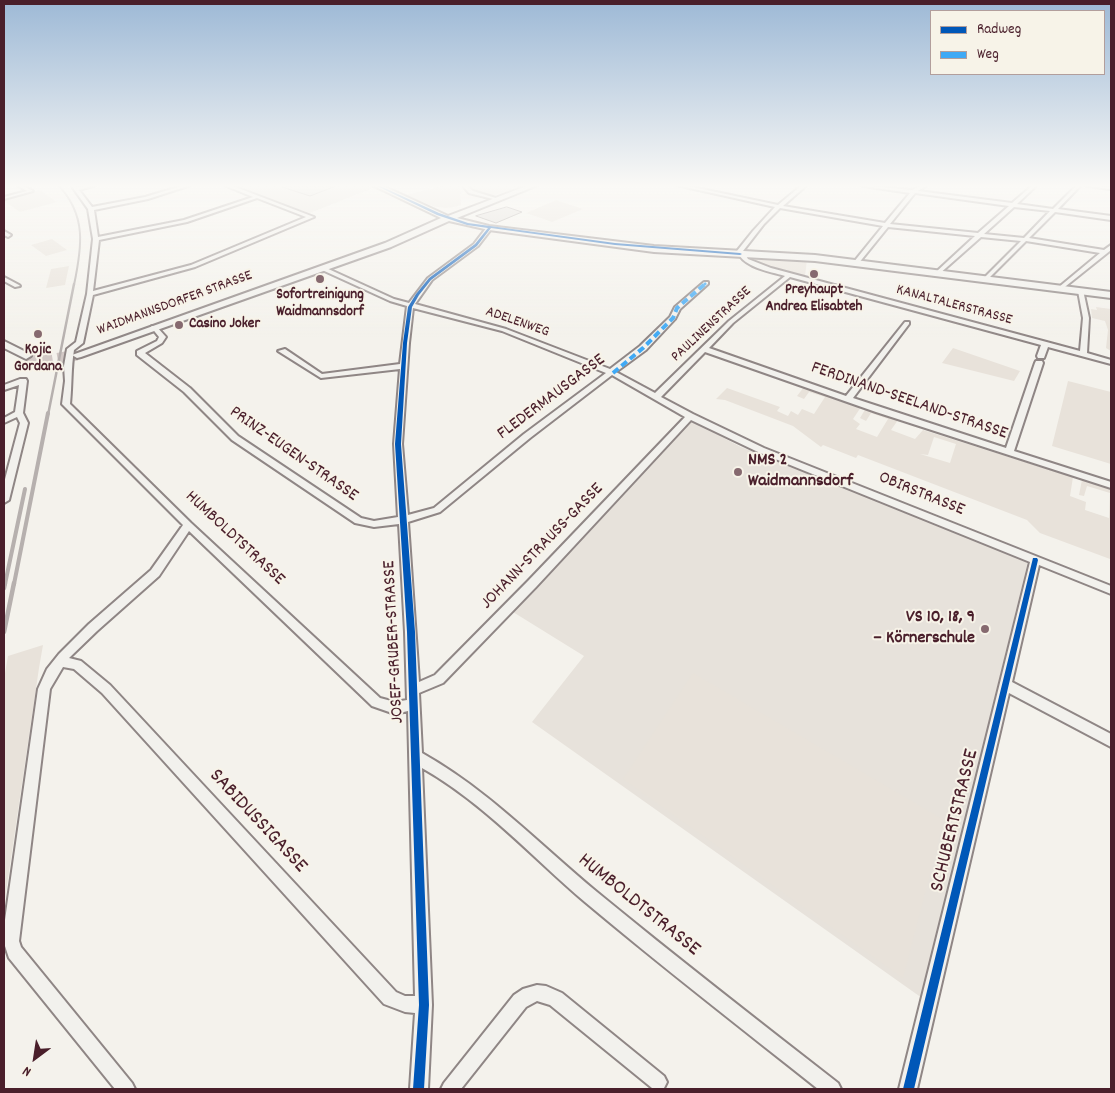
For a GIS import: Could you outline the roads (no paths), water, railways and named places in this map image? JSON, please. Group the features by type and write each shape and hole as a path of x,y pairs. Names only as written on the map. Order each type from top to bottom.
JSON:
{"street":[{"path":"96,236 90,294 193,266 266,236"},
{"path":"96,239 111,236"},
{"name":"WAIDMANNSDORFER STRASSE","path":"77,354 388,245 408,236"},
{"name":"JOSEF-GRUBER-STRASSE","path":"419,1089 424,1005 416,757 412,705 411,632 398,444 403,366 410,307 416,295 430,279 476,245 483,236"},
{"path":"552,236 654,249 856,263 1111,295"},
{"path":"740,254 751,236"},
{"path":"856,263 877,236"},
{"path":"938,273 979,236"},
{"path":"995,236 1024,238 1105,252"},
{"path":"986,279 1024,238"},
{"path":"1061,288 1111,247"},
{"name":"KANALTALERSTRASSE","path":"740,254 754,264 789,275 1111,362"},
{"name":"ADELENWEG","path":"322,268 410,307 504,330 613,373"},
{"name":"PAULINENSTRASSE","path":"656,397 731,322 789,275"},
{"path":"4,279 17,286"},
{"name":"FLEDERMAUSGASSE","path":"404,520 437,510 527,436 613,373 673,318 677,308 706,283"},
{"path":"1081,291 1086,318 1083,355"},
{"name":"HUMBOLDTSTRASSE","path":"90,294 79,343 71,349 66,404 188,525 376,702 395,708 412,705"},
{"path":"848,399 907,323"},
{"name":"PRINZ-EUGEN-STRASSE","path":"154,327 163,337 160,342 140,353 187,390 235,438 358,521 374,524 404,520"},
{"path":"4,344 26,356"},
{"path":"1009,452 1045,344"},
{"name":"FERDINAND-SEELAND-STRASSE","path":"704,349 848,399 1109,484"},
{"path":"282,351 321,376 403,366"},
{"name":"OBIRSTRASSE","path":"613,373 690,416 761,450 1111,590"},
{"path":"4,388 23,381 19,413 24,424 4,500"},
{"path":"4,421 19,413"},
{"name":"JOHANN-STRAUSS-GASSE","path":"412,689 423,687 438,679 532,584 690,416"},
{"path":"126,1089 15,952 11,941 44,689 49,674 60,661 156,572 188,525"},
{"name":"SCHUBERTSTRASSE","path":"908,1089 1035,560"},
{"name":"SABIDUSSIGASSE","path":"60,661 77,665 106,689 390,998 405,1004 424,1005"},
{"path":"1006,685 1111,741"},
{"name":"HUMBOLDTSTRASSE","path":"416,757 436,767 464,786 589,895 832,1089"},
{"path":"450,1089 520,1001 536,992 544,993 556,999 658,1082"}],"tunnel":[{"path":"26,356 48,360 77,355"}],"railway":[{"path":"74,285 79,258 80,236"},
{"path":"48,415 74,284"},
{"path":"14,584 48,413"},
{"path":"5,584 25,489"},
{"path":"4,588 5,583"},
{"path":"4,632 14,583"}],"place":[{"name":"Preyhaupt Andrea Elisabteh","path":"814,274"},
{"name":"Sofortreinigung Waidmannsdorf","path":"320,279"},
{"name":"Casino Joker","path":"179,325"},
{"name":"Kojic Gordana","path":"38,334"},
{"name":"NMS 2 Waidmannsdorf","path":"738,472"},
{"name":"VS 10, 18, 9 – Körnerschule","path":"985,629"}]}
